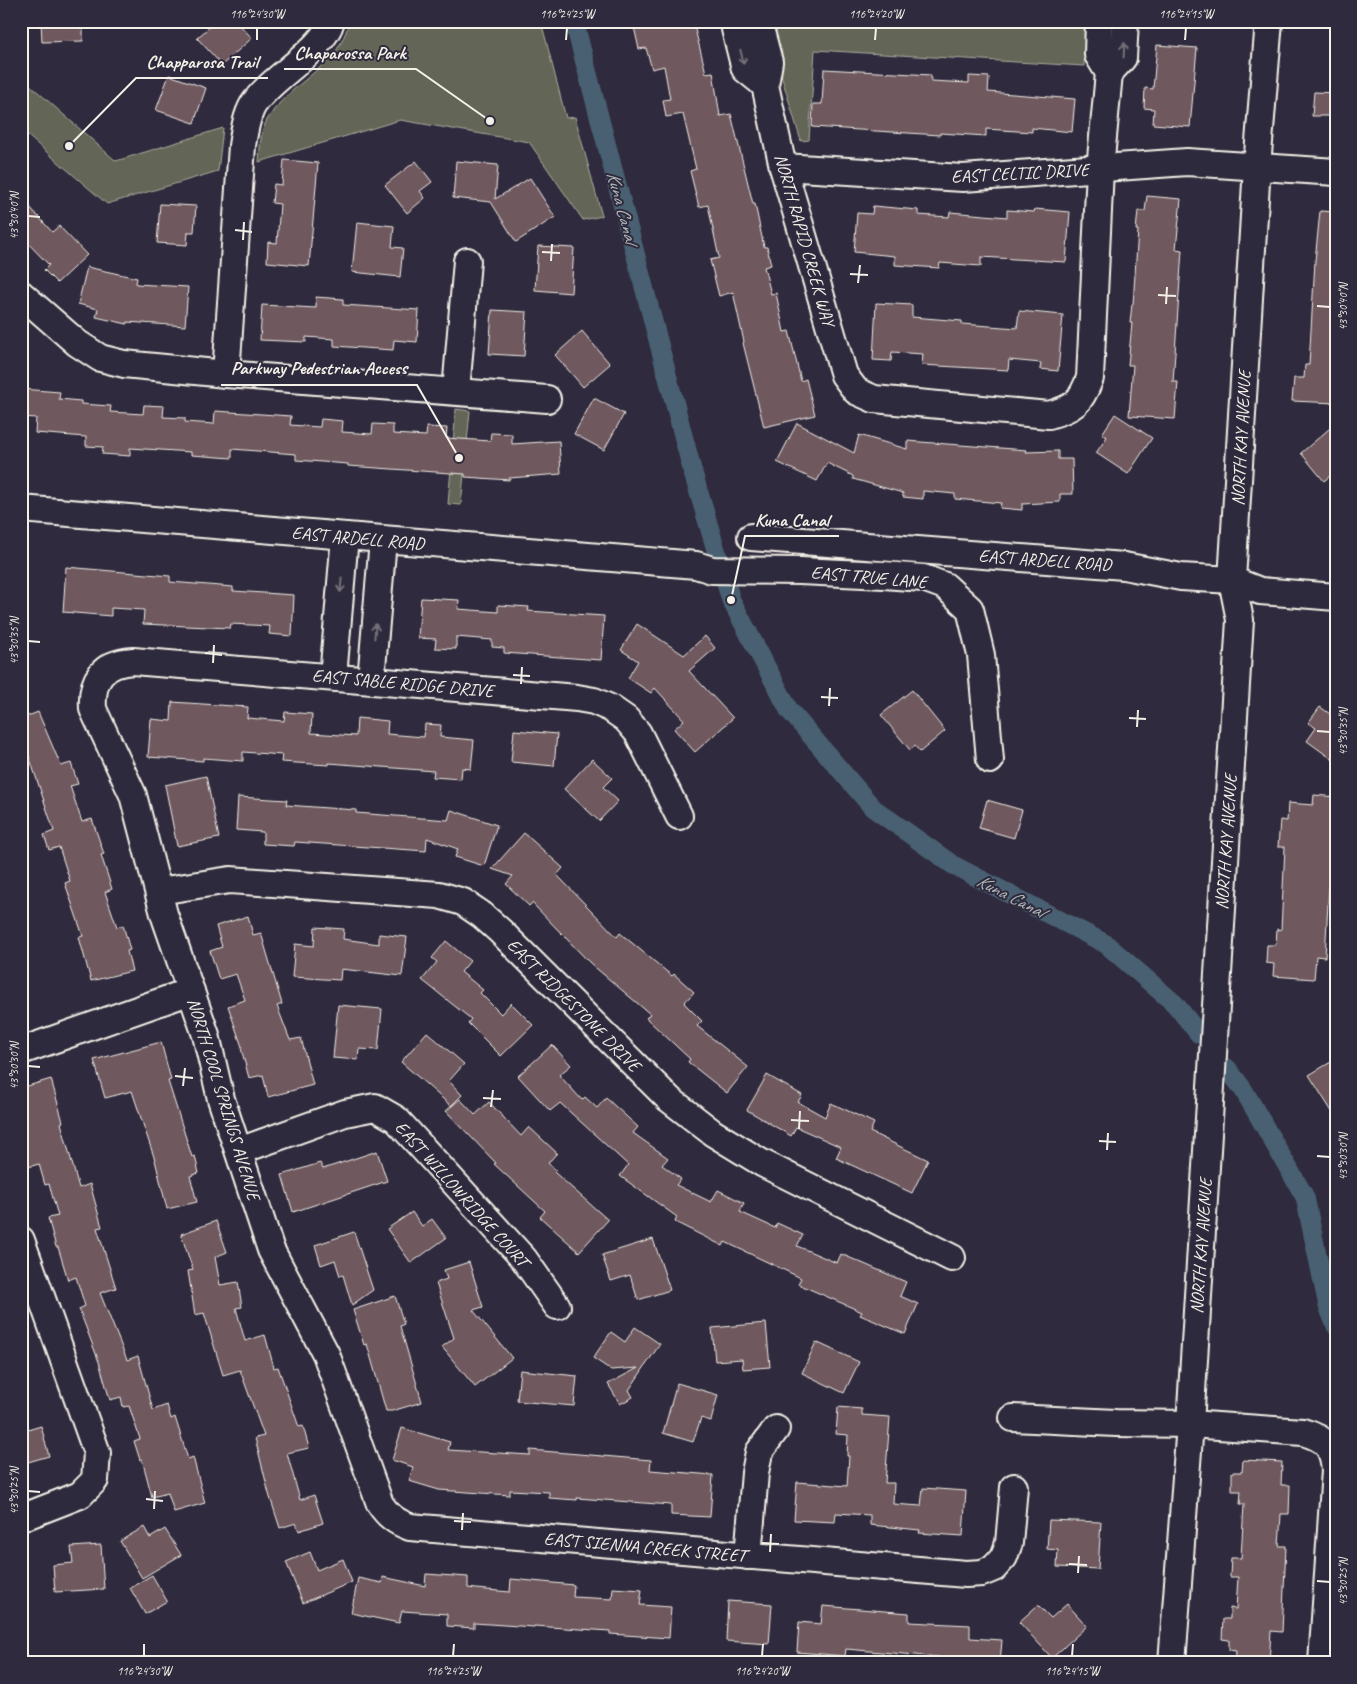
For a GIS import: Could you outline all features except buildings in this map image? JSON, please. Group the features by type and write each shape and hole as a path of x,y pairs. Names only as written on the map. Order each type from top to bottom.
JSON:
{"street":[{"path":"226,374 245,126 252,107 264,91 322,40 330,21"},
{"path":"739,21 735,29 745,69 764,85"},
{"name":"NORTH RAPID CREEK WAY","path":"755,21 759,24 770,62 764,85 783,167 844,375 856,391 874,400 1049,415 1066,410 1075,404 1084,394 1090,378 1100,169"},
{"path":"1099,21 1098,55 1109,72 1100,169"},
{"path":"1109,72 1123,58 1125,21"},
{"name":"NORTH KAY AVENUE","path":"1172,1663 1190,1424 1240,620 1232,580 1257,166 1269,21"},
{"name":"EAST CELTIC DRIVE","path":"783,167 962,178 1188,162 1336,172"},
{"path":"456,391 467,260"},
{"path":"25,304 100,358 124,364 226,374 547,399"},
{"name":"EAST ARDELL ROAD","path":"21,509 714,569"},
{"path":"333,677 345,536"},
{"name":"EAST ARDELL ROAD","path":"750,537 1124,566 1181,577 1232,580 1260,590 1336,597"},
{"path":"370,680 383,540"},
{"name":"EAST TRUE LANE","path":"714,569 884,575 922,578 945,586 970,609 981,656 990,760"},
{"name":"EAST SABLE RIDGE DRIVE","path":"100,676 110,666 133,661 370,680 594,701 610,708 626,719 638,733 679,816"},
{"name":"NORTH COOL SPRINGS AVENUE","path":"100,676 92,693 93,709 133,796 164,914 206,1035 221,1099 271,1250 326,1354 380,1504 387,1514"},
{"name":"EAST RIDGESTONE DRIVE","path":"159,891 230,880 439,896 463,902 500,931 669,1099 713,1133 762,1163 952,1258"},
{"path":"21,1051 191,991"},
{"name":"EAST WILLOWRIDGE COURT","path":"239,1151 345,1113 375,1107 396,1119 524,1259 557,1306"},
{"path":"21,1240 27,1276 97,1453 95,1480 80,1495 21,1518"},
{"path":"1013,1418 1116,1423 1190,1424 1303,1432 1315,1436 1328,1444 1334,1456 1335,1470 1327,1659"},
{"path":"748,1556 755,1473 759,1452 776,1429"},
{"name":"EAST SIENNA CREEK STREET","path":"387,1514 397,1522 410,1527 966,1574 982,1573 994,1568 1004,1557 1009,1542 1014,1487"}],"green space":[{"path":"350,21 541,21 566,118 575,117 602,216 583,220 529,142 400,120 259,162 262,135 267,120 281,101 335,52 342,41"},
{"path":"773,21 1087,21 1084,66 815,50 809,140 801,141 781,75 783,58"},
{"path":"21,77 116,161 223,128 218,171 107,204 21,130"},
{"path":"456,409 470,411 461,505 448,504"}],"waterway":[{"name":"Kuna Canal","path":"574,21 693,473 731,600 789,710 873,808 953,865 1106,944 1175,1004 1199,1034"},
{"name":"Kuna Canal","path":"1227,1068 1243,1089 1305,1197 1328,1306 1336,1326"}],"place":[{"name":"Chaparossa Park","path":"490,121"},
{"name":"Chapparosa Trail","path":"69,146"},
{"name":"Parkway Pedestrian Access","path":"459,458"},
{"name":"Kuna Canal","path":"731,600"}]}
